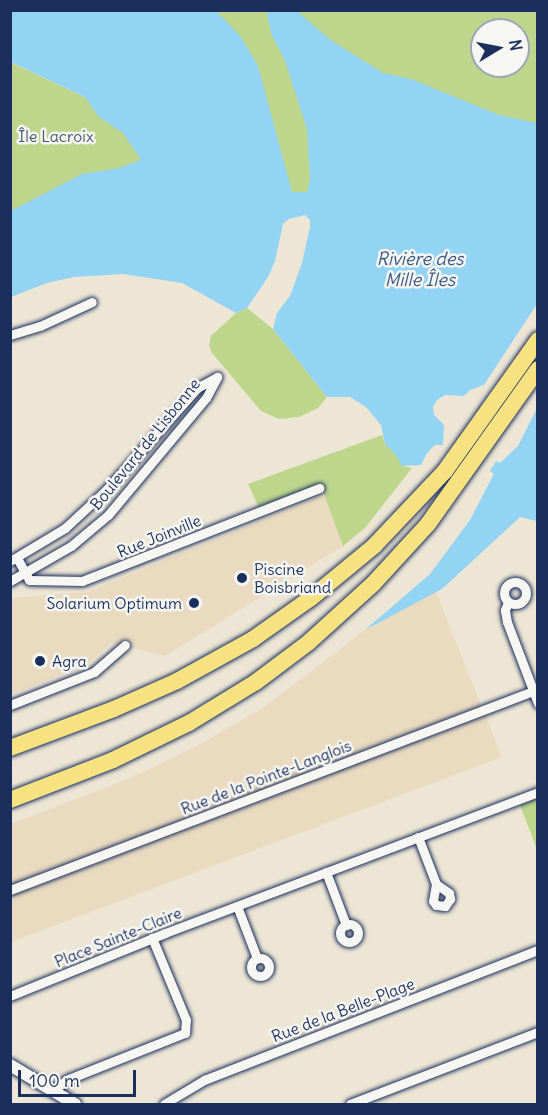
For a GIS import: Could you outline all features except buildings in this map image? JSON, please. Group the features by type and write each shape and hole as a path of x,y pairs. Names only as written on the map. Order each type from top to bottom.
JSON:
{"highway":[{"path":"10,748 122,706 183,678 246,643 311,598 374,546 446,471 537,340"},
{"path":"10,800 114,760 189,723 249,687 309,642 378,580 433,519 537,369"}],"street":[{"path":"10,335 40,326 92,302"},
{"name":"Boulevard de Lisbonne","path":"10,581 71,546 108,515 206,398 217,377 197,388 107,489 65,528 14,559"},
{"name":"Rue Joinville","path":"23,574 29,580 67,582 92,579 319,488"},
{"path":"107,489 124,498"},
{"path":"14,559 23,574"},
{"path":"508,602 505,610 507,622 537,703"},
{"path":"10,705 94,672 125,645"},
{"name":"Rue de la Pointe-Langlois","path":"10,890 533,691"},
{"name":"Place Sainte-Claire","path":"10,996 152,938 537,792"},
{"path":"418,837 436,884"},
{"path":"326,872 346,925"},
{"path":"237,906 257,958"},
{"path":"53,1091 66,1080 185,1033 186,1020 152,938"},
{"name":"Rue de la Belle-Plage","path":"164,1104 204,1080 537,950"},
{"path":"350,1104 537,1032"},
{"path":"10,1065 75,1104"}],"shaded area":[{"path":"325,494 343,546 165,656 111,643 86,665 11,694 11,598 88,592"},
{"path":"436,592 502,757 11,942 11,824 128,779 197,746 264,707 365,630"}],"green space":[{"path":"167,11 537,11 537,187 328,211 265,207"},
{"name":"Île Lacroix","path":"10,62 85,97 170,156 11,241"},
{"path":"247,308 273,329 327,397 318,408 299,417 279,419 261,411 212,353 209,345 211,336 236,313"},
{"path":"382,435 385,444 397,455 402,466 412,468 365,528 343,546 320,483 259,508 248,484"},
{"path":"537,798 538,847 536,847 520,805"}],"water":[{"name":"Rivière des Mille Îles","path":"11,10 216,11 241,37 258,66 292,192 307,192 310,179 307,129 284,58 272,36 267,15 269,11 297,11 329,39 383,73 411,79 499,115 537,123 537,304 484,385 470,390 464,396 445,395 437,400 433,407 434,415 444,425 443,445 435,445 427,453 421,465 402,466 396,455 385,444 381,425 366,407 350,397 327,397 273,329 277,313 290,296 302,263 310,227 310,220 305,215 289,219 283,224 275,261 268,277 247,308 236,313 182,283 123,274 74,277 47,283 11,297 11,211 82,174 119,168 141,160 123,133 99,117 85,97 11,62"},
{"path":"537,408 537,521 520,517 442,589 365,630 430,574 470,520 494,474 490,471 496,461 500,463 518,446"}],"place":[{"name":"Piscine Boisbriand","path":"242,578"},
{"name":"Solarium Optimum","path":"194,603"},
{"name":"Agra","path":"40,661"}]}
